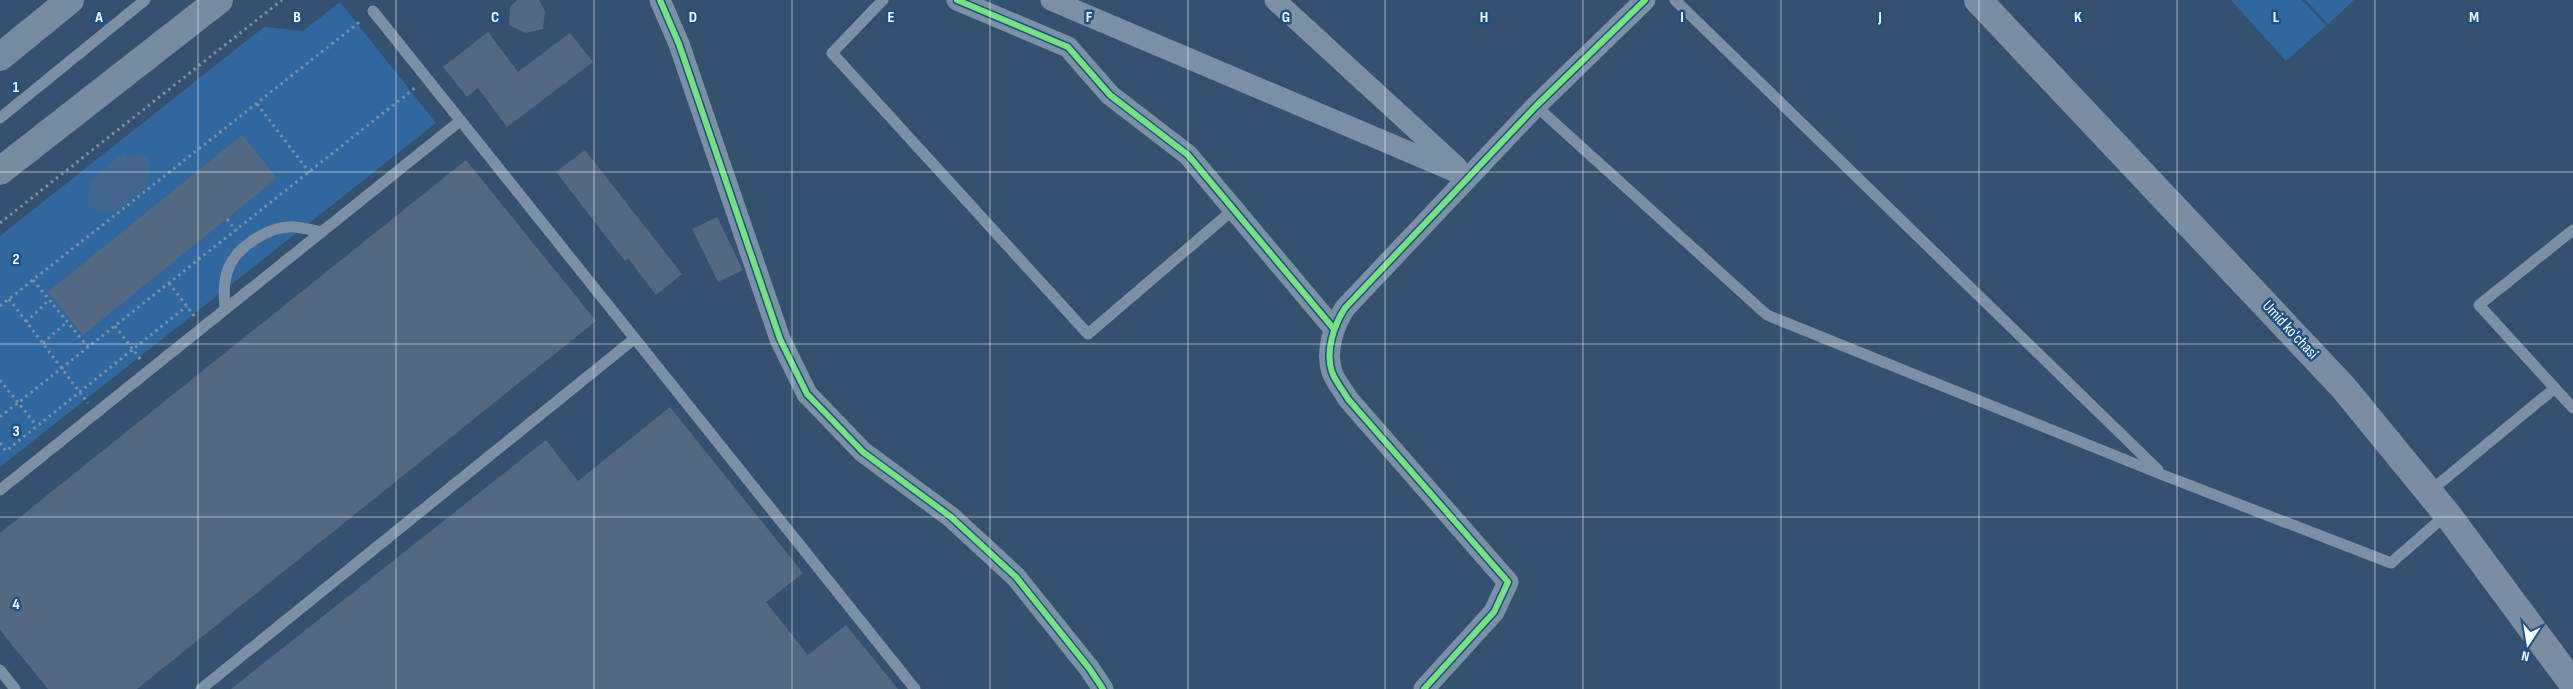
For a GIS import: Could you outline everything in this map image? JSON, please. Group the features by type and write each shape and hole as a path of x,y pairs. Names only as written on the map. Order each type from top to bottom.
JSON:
{"main road":[{"path":"0,57 70,0"},
{"path":"0,172 220,0"},
{"name":"Umid ko'chasi","path":"1978,0 2343,387 2447,514 2573,684"}],"street":[{"path":"660,0 679,44 780,339 807,394 863,452 951,517 1016,577 1089,668 1103,689"},
{"path":"957,0 1068,47 1110,95 1188,155 1334,330"},
{"path":"1051,0 1468,177"},
{"path":"1275,0 1468,177"},
{"path":"1424,689 1494,612 1508,582 1348,399 1332,371 1330,350 1334,330 1344,308 1536,106 1645,0"}],"lane":[{"path":"0,118 145,0"},
{"path":"883,0 832,53 1088,334 1234,209"},
{"path":"1675,0 2163,475"},
{"path":"373,12 915,689"},
{"path":"1536,106 1767,315 2163,475 2391,563 2447,514"},
{"path":"0,490 460,121"},
{"path":"225,310 224,285 229,266 247,244 269,232 294,227 322,232"},
{"path":"2573,230 2480,305 2573,408"},
{"path":"201,689 634,339"},
{"path":"2429,492 2555,388"},
{"path":"0,670 15,689"}],"path":[{"path":"0,223 282,0"},
{"path":"0,306 373,12"},
{"path":"0,417 426,79"},
{"path":"256,104 309,172"},
{"path":"33,280 88,347"},
{"path":"169,283 203,327"},
{"path":"9,300 96,413"},
{"path":"26,322 50,300"},
{"path":"0,443 6,451 36,425 187,306"},
{"path":"43,343 68,322"},
{"path":"115,326 148,371"},
{"path":"0,380 36,425"}],"shaded area":[{"path":"2231,0 2302,0 2326,26 2286,61"},
{"path":"2306,0 2354,0 2328,24"},
{"path":"340,2 436,123 0,467 0,236 264,27 303,31"},
{"path":"124,152 128,157 137,153 147,157 151,168 147,178 150,183 112,214 109,210 98,211 93,209 88,203 87,199 90,188 86,184"}],"building":[{"path":"517,0 539,0 545,11 543,29 525,33 509,25 510,7"},
{"path":"488,32 518,72 570,33 593,62 507,127 478,88 467,97 443,67"},
{"path":"242,135 277,178 83,335 48,292"},
{"path":"585,150 682,274 656,295 628,258 625,261 556,172"},
{"path":"466,160 596,321 137,689 48,689 0,630 0,533"},
{"path":"717,217 743,270 718,282 692,229"},
{"path":"670,407 803,573 766,602 808,655 846,625 898,689 231,689 546,440 578,481"}],"cycle path":[{"path":"660,0 679,44 780,339 807,394 863,452 951,517 1016,577 1089,668 1103,689"},
{"path":"957,0 1068,47 1110,95 1188,155 1334,329"},
{"path":"1424,689 1494,612 1508,582 1348,399 1335,379 1330,364 1330,347 1334,330 1345,308 1536,106 1645,0"}]}
